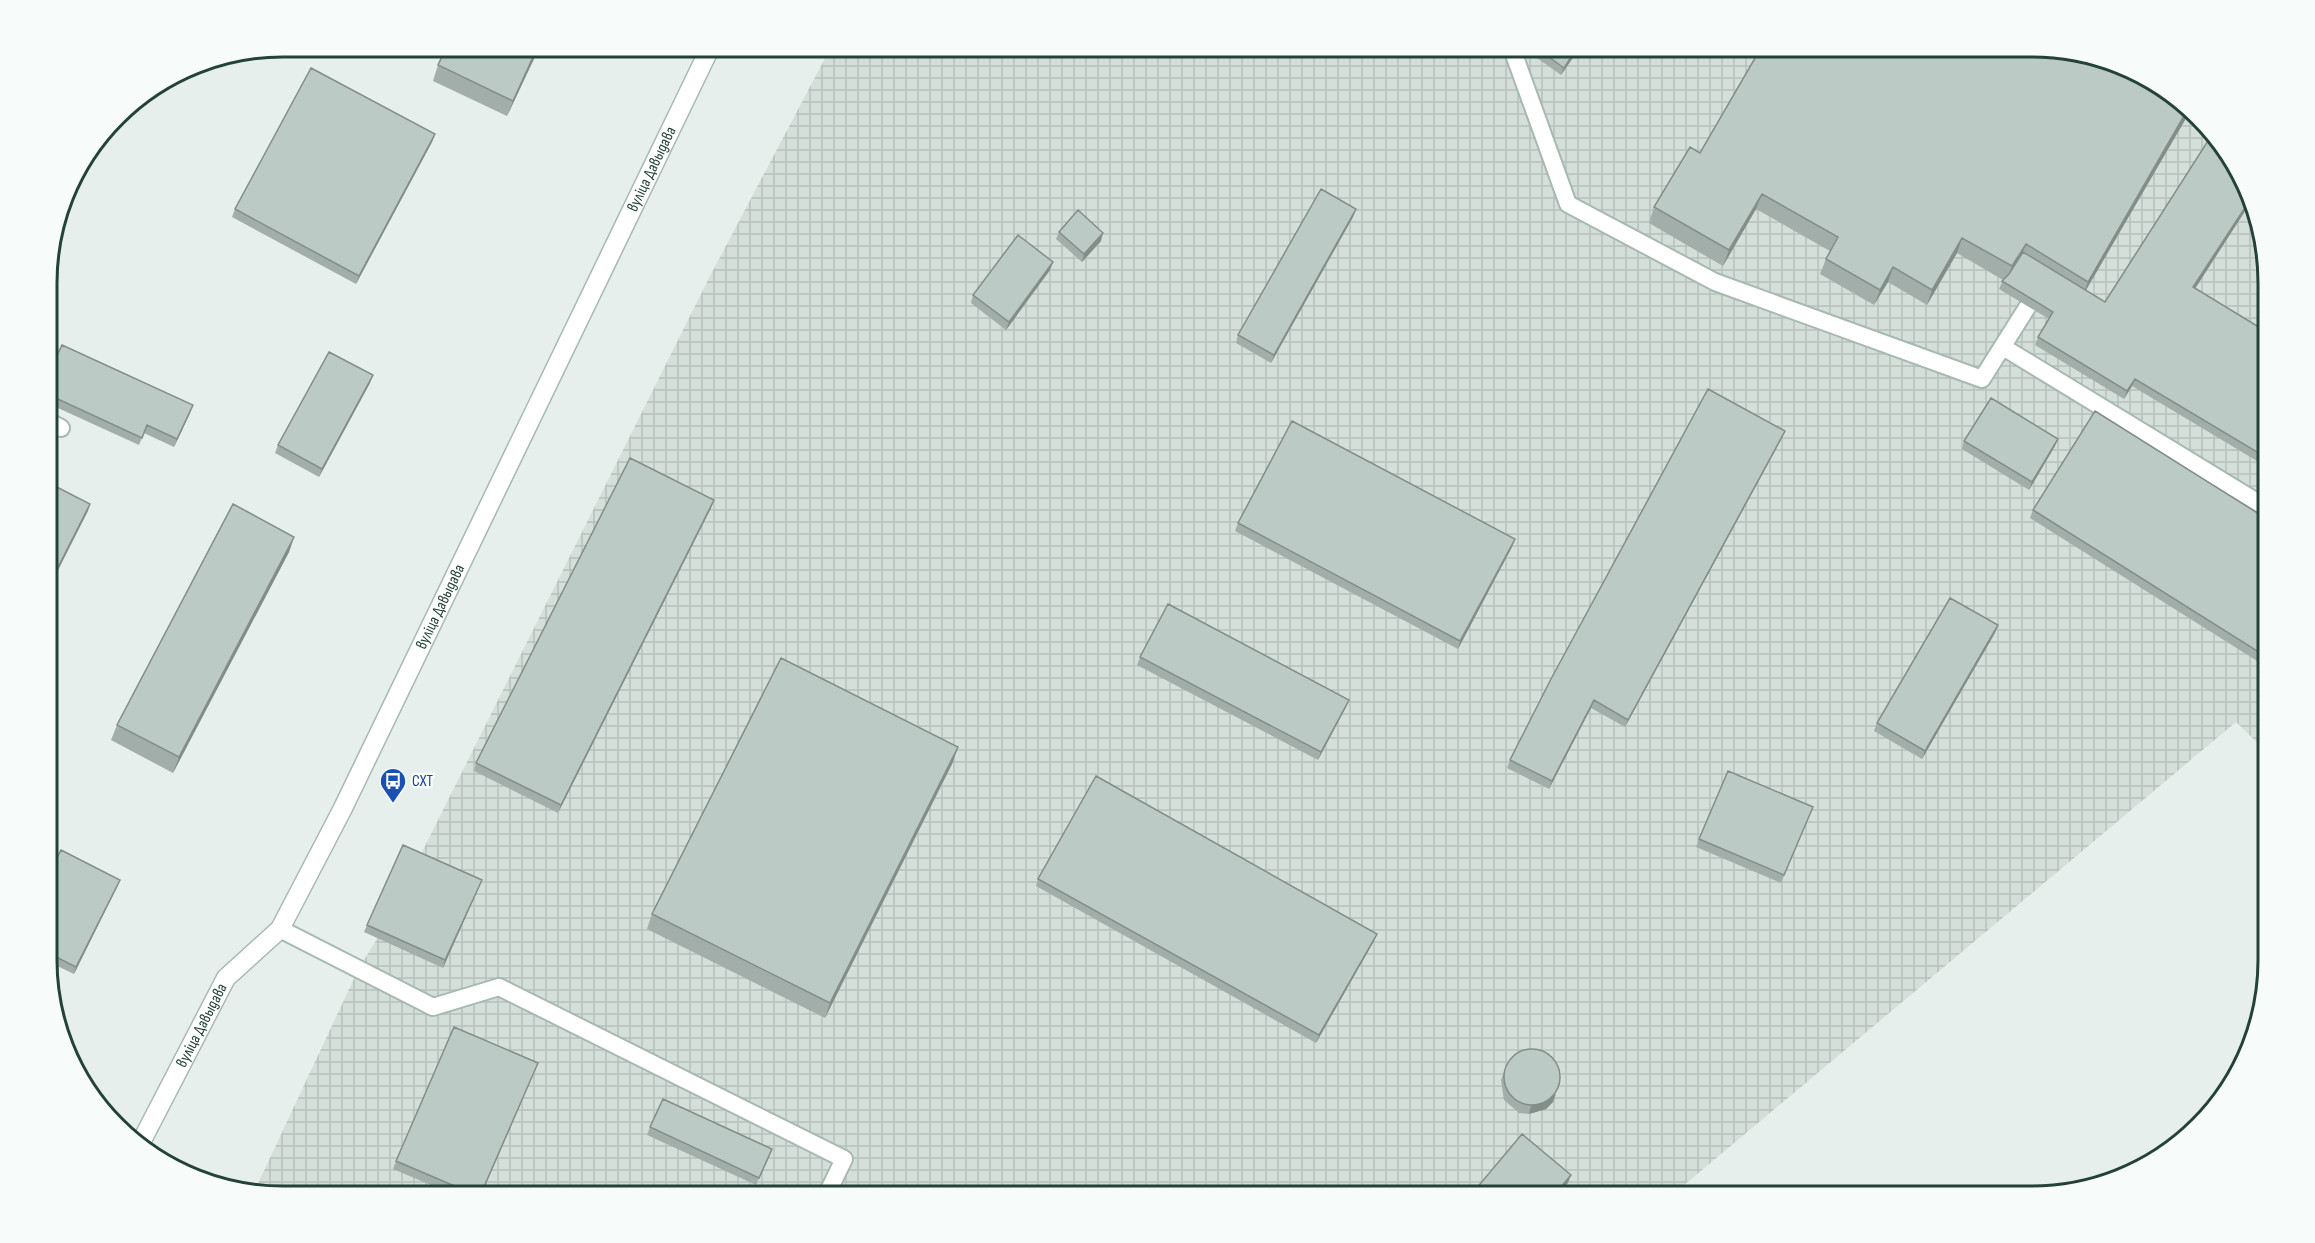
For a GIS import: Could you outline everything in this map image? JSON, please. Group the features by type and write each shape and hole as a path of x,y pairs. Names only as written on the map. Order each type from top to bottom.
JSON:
{"street":[{"name":"вуліца Давыдава","path":"143,1138 226,978 279,929 348,799 706,57"}],"lane":[{"path":"1515,57 1568,204 1715,282 1982,379 2028,306"},
{"path":"2003,347 2258,503"},
{"path":"279,929 433,1007 499,987 510,992 844,1159 831,1186"}],"shaded area":[{"path":"826,57 2047,57 2076,61 2105,69 2132,80 2158,95 2202,134 2220,157 2235,183 2254,239 2258,268 2258,743 2236,722 1683,1186 258,1185 358,970 377,939 418,860 709,278"}],"building":[{"path":"442,57 533,57 513,101 438,65"},
{"path":"1549,57 1571,57 1564,68"},
{"path":"1756,57 2047,57 2062,59 2105,69 2132,80 2158,95 2184,116 2088,282 2026,244 2012,266 1962,238 1932,290 1893,267 1880,290 1826,259 1838,237 1762,194 1729,250 1654,207 1690,147 1700,153"},
{"path":"311,68 435,134 359,276 235,209"},
{"path":"2208,141 2228,170 2245,207 2193,287 2258,327 2258,453 2135,379 2127,391 2038,337 2053,312 2002,281 2023,252 2105,302"},
{"path":"1321,189 1356,209 1274,355 1238,335"},
{"path":"1078,210 1103,233 1084,254 1059,232"},
{"path":"1018,235 1053,262 1009,322 973,295"},
{"path":"62,345 193,405 177,439 147,425 142,438 57,399 57,355"},
{"path":"329,352 373,375 322,469 278,445"},
{"path":"1708,389 1785,431 1628,720 1594,700 1552,781 1510,760 1551,679"},
{"path":"1991,398 2058,439 2032,482 1964,441"},
{"path":"2095,411 2258,513 2258,652 2033,510"},
{"path":"1292,421 1515,539 1460,641 1238,523"},
{"path":"630,458 714,500 561,805 476,763"},
{"path":"57,487 90,504 57,569"},
{"path":"233,504 294,537 179,757 117,725"},
{"path":"1950,598 1998,625 1925,751 1877,723"},
{"path":"1168,604 1349,700 1321,752 1140,657"},
{"path":"781,658 958,747 830,1003 652,914"},
{"path":"1728,771 1813,807 1784,875 1699,839"},
{"path":"1096,776 1377,934 1319,1035 1038,879"},
{"path":"403,845 482,880 445,960 367,925"},
{"path":"61,850 120,880 76,967 57,958 57,858"},
{"path":"454,1027 538,1063 484,1186 455,1186 396,1161"},
{"path":"1526,1049 1538,1049 1552,1057 1560,1071 1558,1088 1552,1097 1538,1105 1526,1105 1509,1093 1504,1083 1504,1071 1516,1054"},
{"path":"663,1099 772,1149 759,1178 650,1127"},
{"path":"1522,1134 1571,1175 1562,1186 1478,1186"}],"place":[{"name":"СХТ","path":"393,804"}]}
